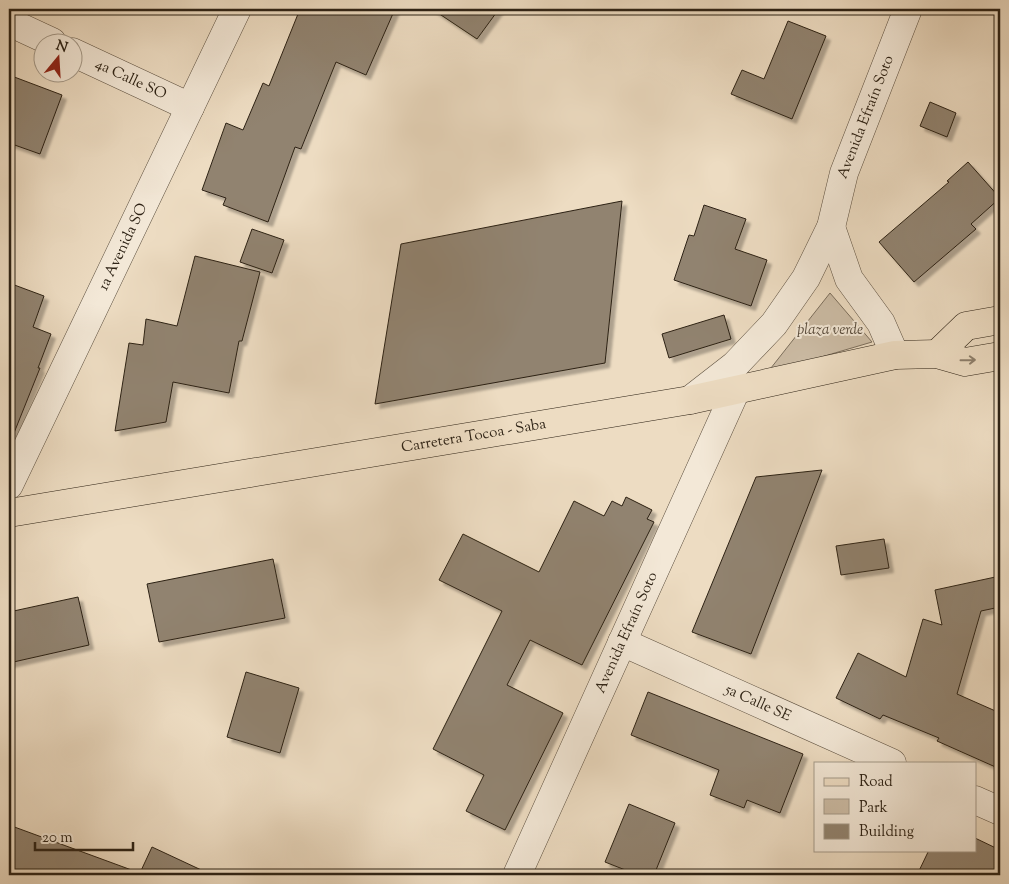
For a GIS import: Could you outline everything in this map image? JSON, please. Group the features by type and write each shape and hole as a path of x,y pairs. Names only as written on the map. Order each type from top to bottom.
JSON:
{"main road":[{"path":"937,354 966,326 1000,320"},
{"name":"Carretera Tocoa - Saba","path":"9,513 690,400 895,355 937,354 965,362 1000,356"}],"street":[{"name":"1a Avenida SO","path":"9,485 237,9"},
{"name":"Avenida Efraín Soto","path":"690,400 735,365 774,324 806,278 831,227 844,173 908,9"},
{"path":"9,22 32,33"},
{"name":"4a Calle SO","path":"82,57 190,107"},
{"path":"831,227 849,279 882,323 895,355"},
{"name":"Avenida Efraín Soto","path":"517,875 736,390"},
{"name":"5a Calle SE","path":"622,642 890,762"},
{"path":"976,800 1000,811"}],"green space":[{"name":"plaza verde","path":"830,293 872,342 767,373"}],"building":[{"path":"300,9 395,9 366,75 336,62 301,149 295,147 268,222 223,205 226,198 202,190 226,123 243,130 263,83 269,86"},
{"path":"432,9 499,9 477,39"},
{"path":"788,21 826,36 792,119 731,94 742,70 764,79"},
{"path":"9,75 62,95 40,154 9,143"},
{"path":"930,102 956,113 947,137 920,126"},
{"path":"968,162 1000,198 971,224 976,229 914,282 879,242 949,182 947,181"},
{"path":"622,201 605,363 375,404 401,244"},
{"path":"704,205 746,219 735,249 767,260 751,306 674,280 689,235 694,236"},
{"path":"252,229 284,240 272,273 240,262"},
{"path":"195,256 260,272 242,341 239,341 229,393 173,382 166,422 115,431 129,343 143,345 146,319 177,326"},
{"path":"9,283 44,296 33,327 51,334 38,368 40,368 10,443"},
{"path":"724,315 731,339 669,358 662,334"},
{"path":"822,470 751,654 692,632 756,477"},
{"path":"626,497 652,510 647,519 654,522 582,665 530,640 507,685 563,713 505,830 466,811 484,775 433,749 502,611 439,580 463,534 539,572 574,501 604,516 612,501 622,506"},
{"path":"884,539 889,568 841,575 836,546"},
{"path":"273,559 285,618 159,642 147,584"},
{"path":"1000,576 1000,607 981,611 957,694 1000,713 1000,769 937,741 939,738 883,715 880,719 836,698 858,653 906,677 923,619 942,625 935,590"},
{"path":"78,597 89,645 9,663 9,612"},
{"path":"246,672 299,688 280,753 227,737"},
{"path":"648,692 803,754 780,813 747,800 744,808 710,795 719,770 631,735"},
{"path":"629,804 675,823 654,875 638,875 605,862"},
{"path":"9,825 137,872 136,875 9,875"},
{"path":"976,838 1000,850 1000,875 917,875 928,852 976,852"},
{"path":"152,847 212,875 139,875"}]}
